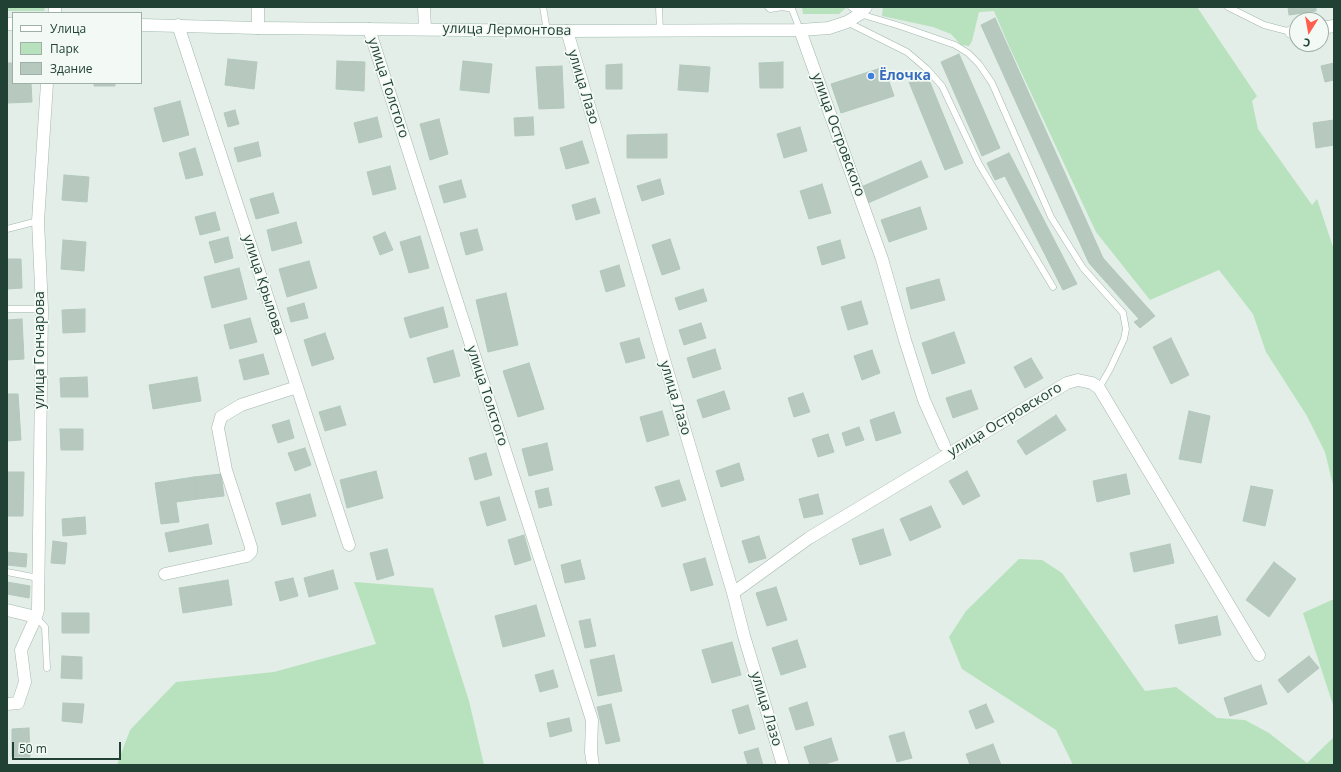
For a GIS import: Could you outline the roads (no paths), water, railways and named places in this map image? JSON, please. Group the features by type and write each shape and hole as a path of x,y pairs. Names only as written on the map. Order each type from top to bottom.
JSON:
{"street":[{"path":"258,7 258,28"},
{"path":"424,7 424,30"},
{"name":"улица Лермонтова","path":"142,25 258,28 547,31 800,30 829,28 847,22 859,9"},
{"name":"улица Крылова","path":"178,25 349,544"},
{"name":"улица Толстого","path":"369,29 592,720 591,752 593,765"},
{"name":"улица Островского","path":"800,30 882,259 924,400 944,445"},
{"name":"улица Лазо","path":"567,31 783,765"},
{"name":"улица Гончарова","path":"7,704 18,702 25,682 20,650 38,610 42,309 38,221 47,84"},
{"name":"улица Островского","path":"733,593 809,538 1067,383 1078,380 1092,383 1099,388"},
{"path":"165,574 247,556 251,552 251,547 226,470 218,428 221,417 241,405 297,387"},
{"path":"1099,388 1258,655"},
{"path":"7,610 36,617"}],"lane":[{"path":"543,7 547,31"},
{"path":"659,7 660,31"},
{"path":"768,7 770,9 783,7 792,9 800,30"},
{"path":"1228,7 1264,25 1289,31"},
{"path":"859,9 900,26 954,45 968,53 979,64 992,83 1050,217 1083,268 1123,313 1126,329 1124,339 1099,388"},
{"path":"847,22 907,52 927,69 942,86 979,164 1053,287"},
{"path":"7,228 38,221"},
{"path":"7,310 42,309"},
{"path":"7,572 38,578"},
{"path":"36,617 45,627 47,668"}],"place":[{"name":"Ёлочка","path":"871,76"}]}
